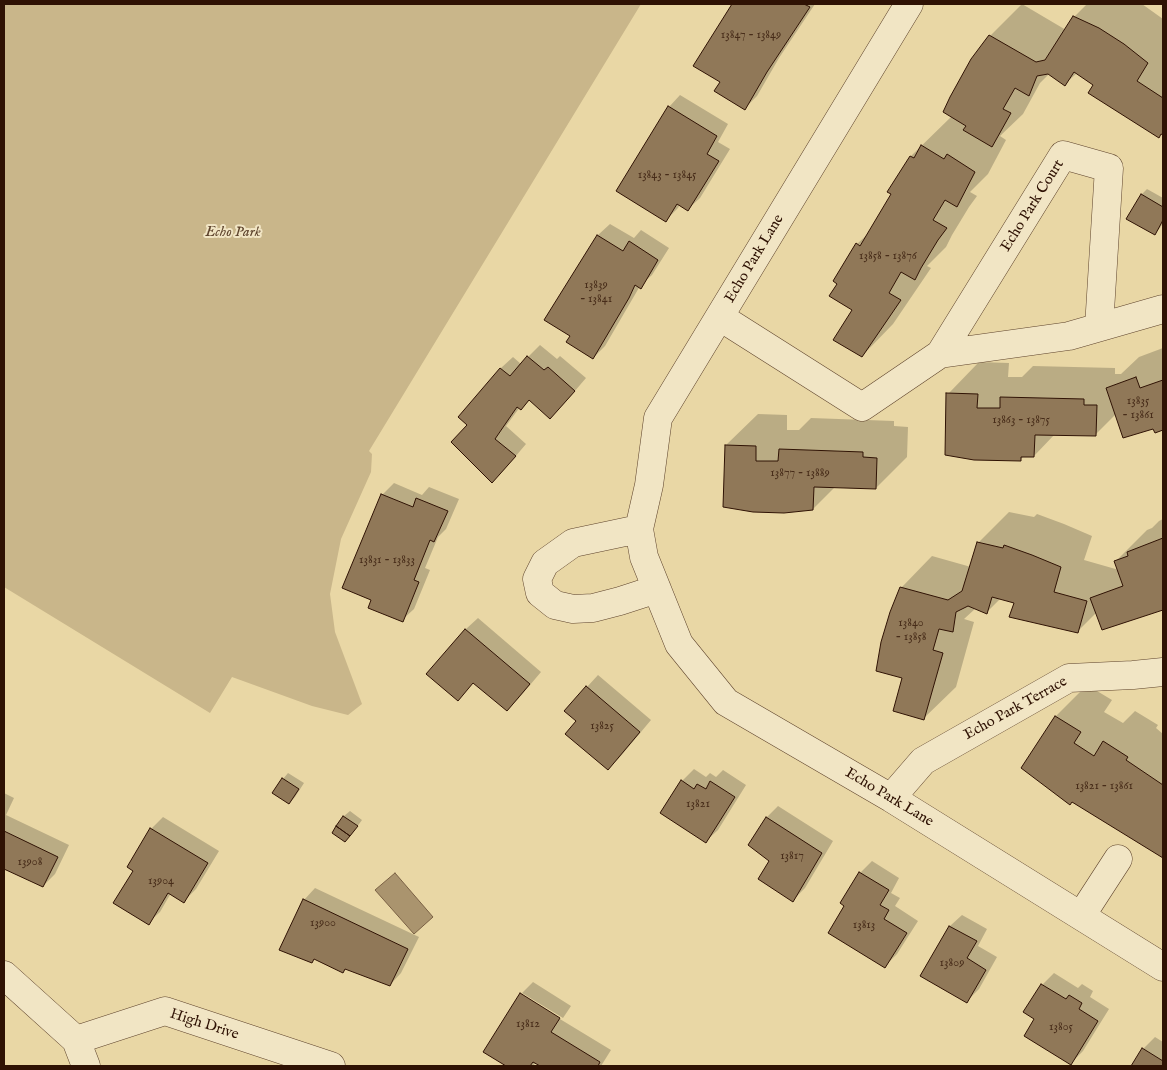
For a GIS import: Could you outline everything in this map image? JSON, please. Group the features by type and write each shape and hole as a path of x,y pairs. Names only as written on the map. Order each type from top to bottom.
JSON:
{"street":[{"name":"Echo Park Lane","path":"910,4 658,418 649,485 639,529 644,557 679,644 726,702 892,798 1163,967"},
{"name":"Echo Park Court","path":"720,317 862,407 940,354 1063,155 1109,168 1099,327"},
{"name":"Echo Park Court","path":"940,354 1068,336 1163,308"},
{"path":"639,529 573,543 545,562 537,579 540,594 555,604 573,609 593,608 657,589"},
{"name":"Echo Park Terrace","path":"892,798 923,761 1068,678 1163,672"},
{"path":"1081,916 1118,859"},
{"path":"4,975 76,1040 86,1066"},
{"name":"High Drive","path":"76,1040 165,1011 331,1066"}],"green space":[{"name":"Echo Park","path":"4,4 641,4 369,451 372,454 371,472 341,539 330,594 335,632 362,704 348,715 312,706 232,677 210,713 4,587"}],"shaded area":[{"path":"395,873 433,917 414,934 375,890"}],"building":[{"path":"732,4 804,4 810,7 767,72 745,110 714,91 720,82 693,66"},
{"path":"1073,16 1099,28 1124,44 1148,63 1137,81 1163,98 1163,135 1161,134 1159,138 1088,93 1093,85 1074,72 1065,86 1048,74 1037,76 1029,96 1015,88 1003,109 1011,113 992,147 963,130 966,126 943,112 971,59 989,35 1036,62 1045,60"},
{"path":"668,106 717,136 707,154 719,161 688,211 677,204 666,222 616,191"},
{"path":"921,145 944,159 947,154 975,172 957,207 945,200 933,220 947,228 915,280 901,272 889,293 901,300 862,357 833,340 852,310 829,296 837,284 833,281 856,243 860,246 891,194 887,192 910,156 914,158"},
{"path":"1141,194 1163,207 1163,220 1155,235 1126,219"},
{"path":"597,235 623,251 629,241 658,260 641,289 635,285 593,359 566,342 570,336 544,320"},
{"path":"527,356 544,370 548,367 575,391 550,419 529,400 521,410 517,407 495,439 516,456 492,483 451,442 467,425 458,417 500,368 510,376"},
{"path":"1136,377 1140,388 1163,380 1163,430 1155,433 1153,429 1123,438 1106,388"},
{"path":"946,393 978,394 977,408 1000,408 1000,397 1084,399 1084,405 1097,405 1096,436 1035,435 1034,457 1021,457 1021,461 974,460 945,455"},
{"path":"725,445 756,446 756,461 778,461 779,449 863,452 863,457 877,458 876,489 814,487 813,510 784,513 753,512 723,507"},
{"path":"381,494 413,507 416,498 448,511 434,542 430,540 414,580 419,582 403,622 368,608 371,600 342,588"},
{"path":"1163,538 1163,610 1102,630 1090,598 1123,586 1114,561 1128,556 1127,552"},
{"path":"977,542 1003,548 1004,545 1061,567 1054,592 1087,601 1078,633 1009,617 1014,603 992,597 987,614 968,606 956,612 953,632 939,629 933,650 943,653 924,720 893,711 902,678 876,671 881,642 900,587 948,600 962,591"},
{"path":"465,629 530,684 507,711 473,683 458,701 426,674"},
{"path":"586,686 640,732 608,770 565,734 576,721 564,711"},
{"path":"1055,716 1081,732 1074,743 1094,756 1103,741 1128,757 1126,760 1163,785 1163,858 1072,802 1070,805 1021,768"},
{"path":"282,778 299,789 289,804 272,793"},
{"path":"681,780 694,789 697,784 706,789 710,781 735,797 706,843 660,813"},
{"path":"343,816 358,826 350,836 336,826"},
{"path":"766,817 822,853 793,902 758,879 769,861 748,845"},
{"path":"336,826 350,836 345,842 332,833"},
{"path":"150,828 208,863 184,903 168,893 149,925 113,903 133,871 127,867"},
{"path":"4,831 58,857 43,887 4,869"},
{"path":"859,872 889,890 880,905 889,910 884,919 907,933 885,968 828,933 844,906 840,903"},
{"path":"303,899 408,949 390,986 345,969 343,973 314,959 312,963 279,950"},
{"path":"949,926 977,941 967,958 986,970 967,1003 920,976"},
{"path":"1041,984 1066,999 1069,995 1082,1003 1079,1009 1098,1021 1071,1065 1024,1036 1034,1019 1023,1012"},
{"path":"520,993 560,1018 551,1032 600,1062 598,1066 540,1066 533,1062 530,1066 506,1066 483,1052"},
{"path":"1142,1048 1163,1061 1163,1066 1131,1066"}]}
